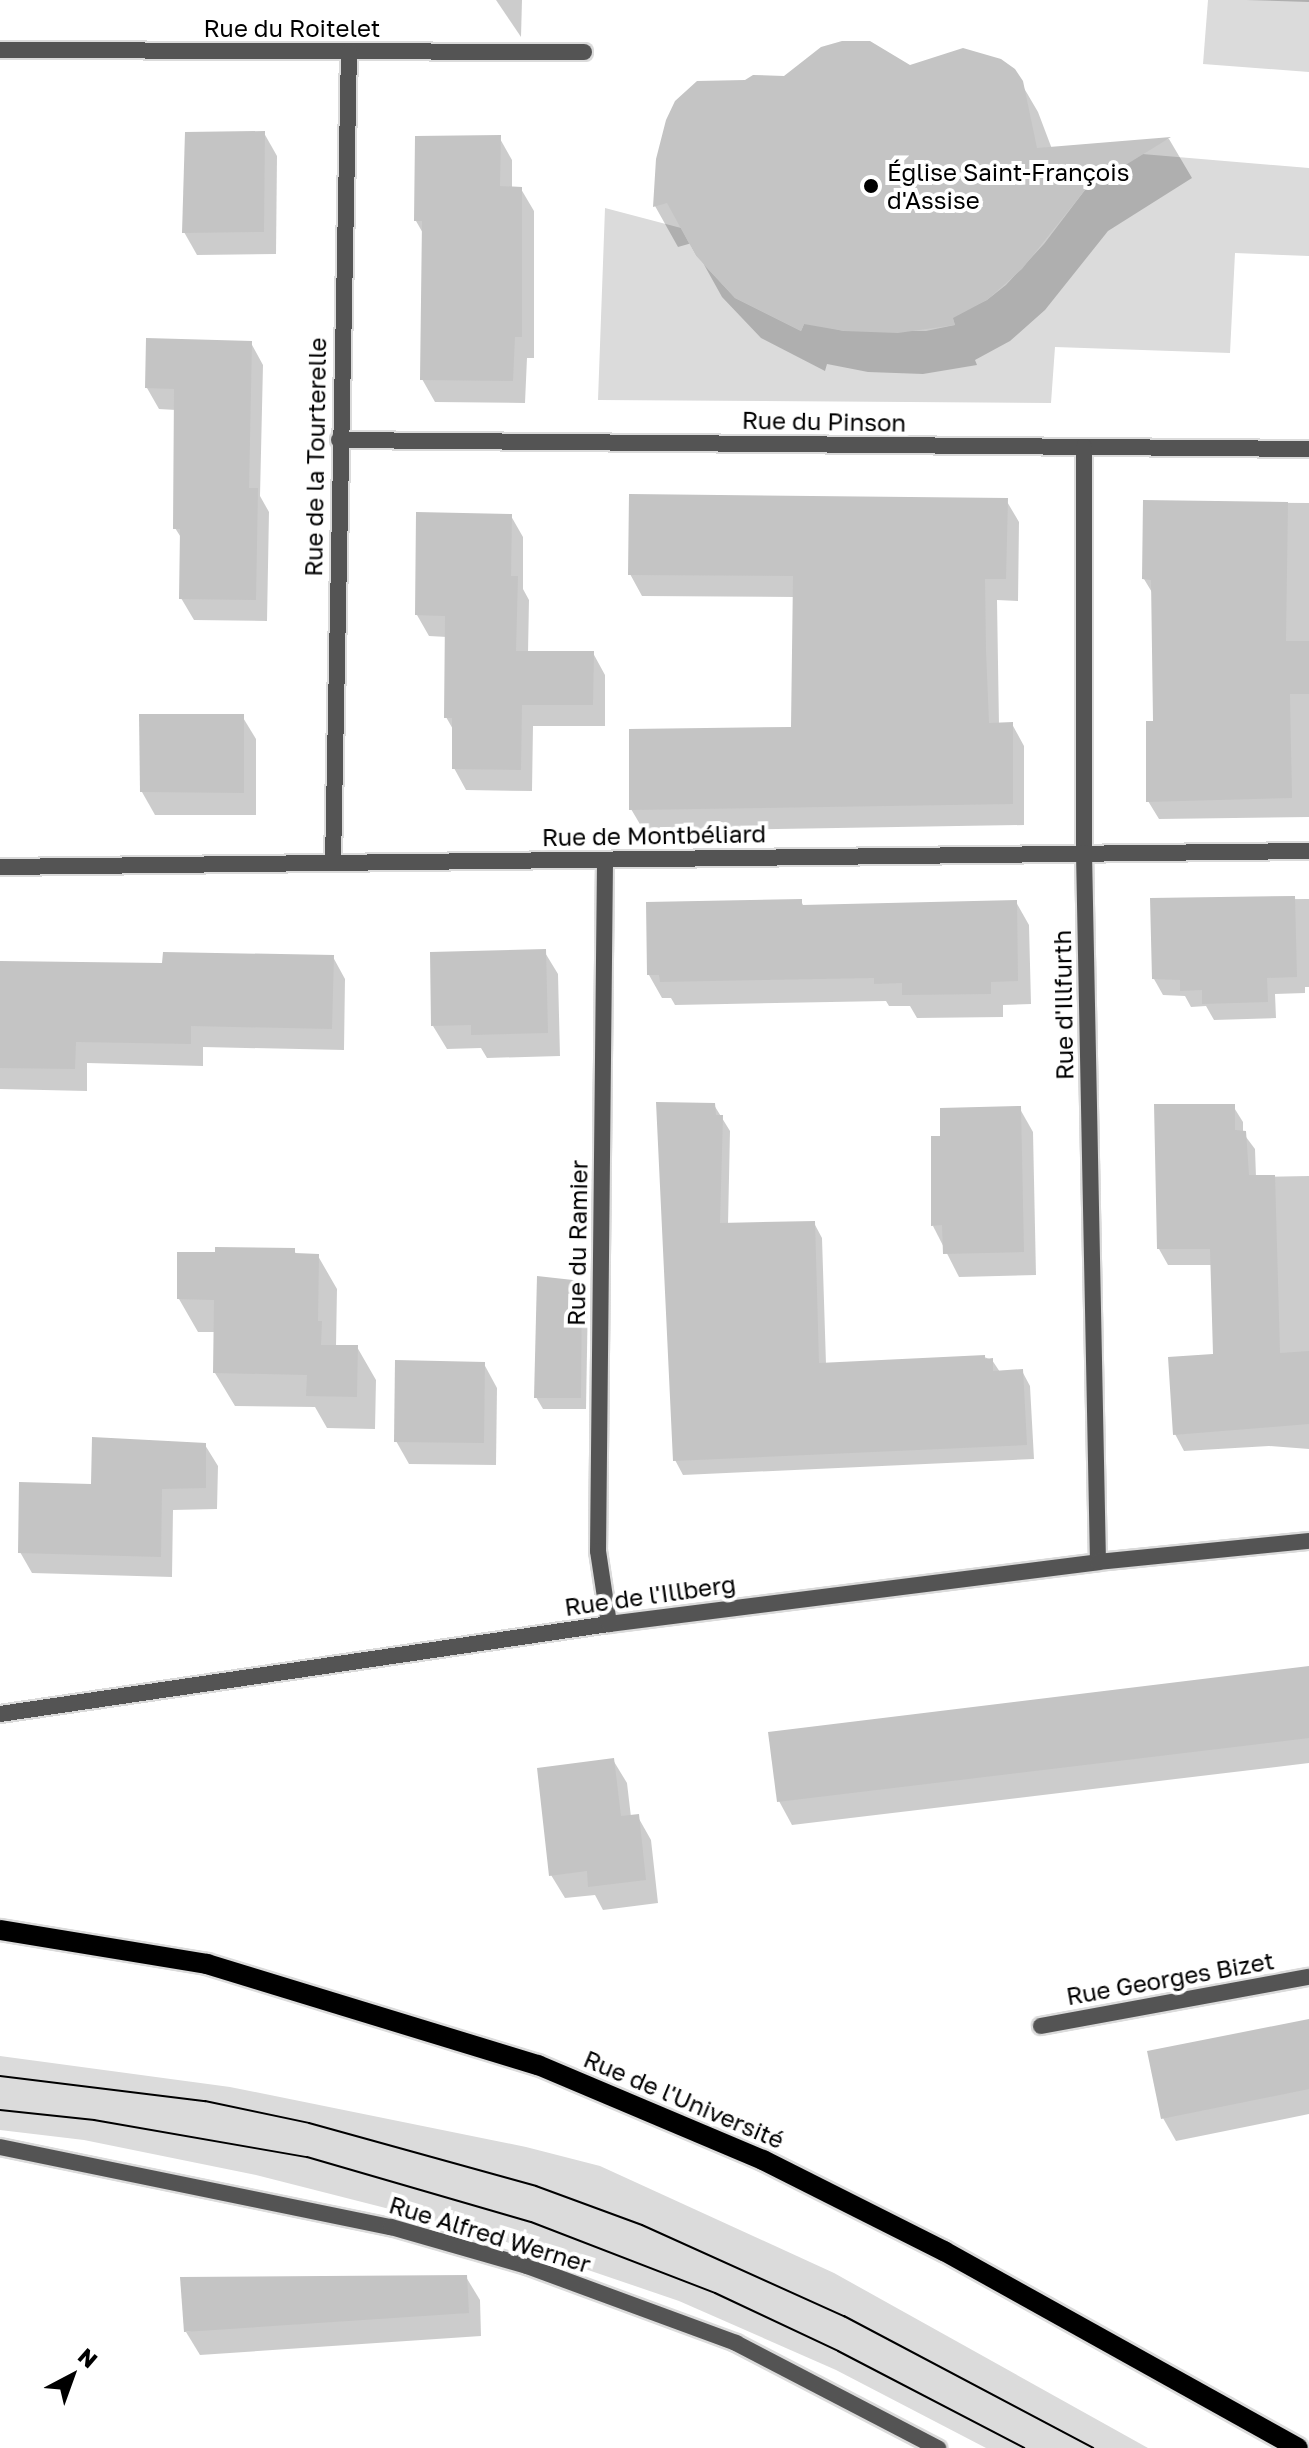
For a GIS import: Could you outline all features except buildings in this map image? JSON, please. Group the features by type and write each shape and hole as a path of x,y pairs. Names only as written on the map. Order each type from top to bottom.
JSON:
{"main road":[{"name":"Rue de l'Université","path":"0,1930 207,1964 538,2065 791,2174 944,2251 1298,2448"}],"street":[{"name":"Rue du Roitelet","path":"0,50 584,52"},
{"name":"Rue de la Tourterelle","path":"333,862 349,52"},
{"name":"Rue du Pinson","path":"339,440 1309,449"},
{"name":"Rue d'Illfurth","path":"1084,447 1084,853 1098,1562"},
{"name":"Rue de Montbéliard","path":"0,867 1309,851"},
{"name":"Rue du Ramier","path":"605,861 598,1551 609,1624"},
{"name":"Rue de l'Illberg","path":"0,1714 609,1624 1098,1562 1309,1541"},
{"name":"Rue Georges Bizet","path":"1041,2026 1309,1977"},
{"name":"Rue Alfred Werner","path":"0,2147 391,2227 527,2266 736,2343 938,2448"}],"shaded area":[{"path":"1208,0 1309,0 1309,72 1203,64"},
{"path":"1142,154 1309,168 1309,256 1235,253 1230,353 1055,347 1051,403 598,400 605,208 681,228 696,256 735,298 801,331 805,322 844,331 926,331 955,325 952,316 987,300 1006,285 1044,244 1085,190"},
{"path":"0,2056 230,2087 526,2147 600,2166 834,2273 1148,2448 986,2448 836,2370 679,2301 468,2229 256,2175 84,2140 0,2130"}],"tram line":[{"path":"0,2076 205,2101 309,2123 536,2186 642,2225 844,2316 1093,2448"},
{"path":"0,2110 94,2120 307,2157 531,2222 715,2293 838,2351 1024,2448"}],"place":[{"name":"Église Saint-François d'Assise","path":"871,186"}]}
